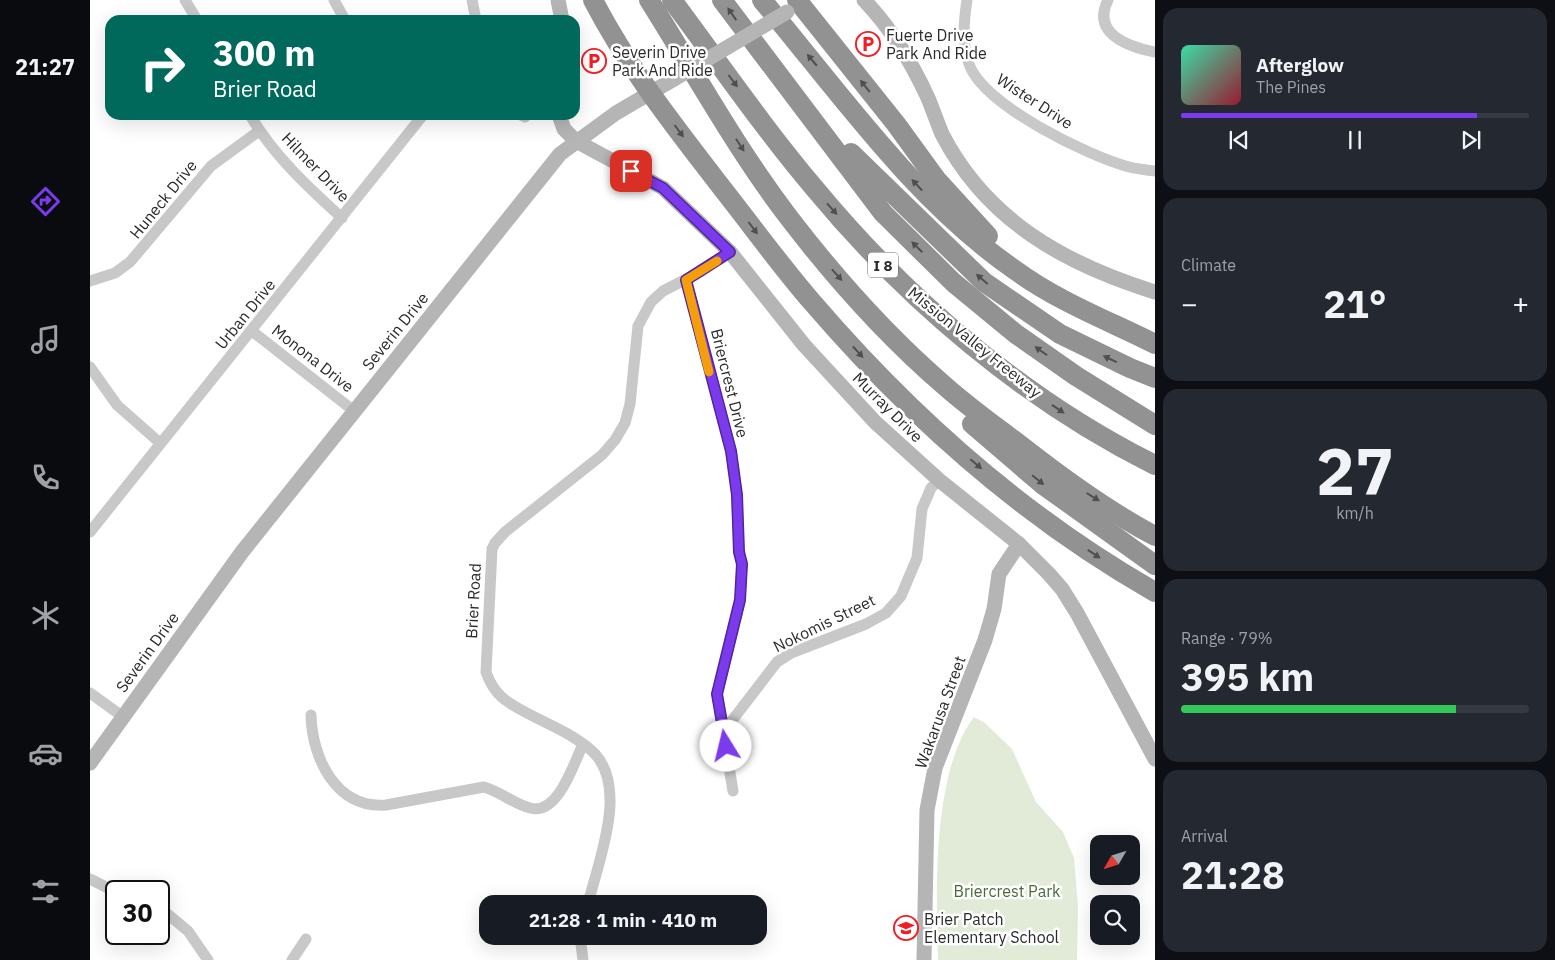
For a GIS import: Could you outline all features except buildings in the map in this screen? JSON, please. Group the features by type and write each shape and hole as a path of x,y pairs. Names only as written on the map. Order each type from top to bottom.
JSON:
{"highway":[{"path":"594,0 650,92 784,268 878,374 955,447 1013,495 1119,572 1155,592"},
{"path":"648,0 711,101 789,217 819,256 904,348 956,410 1049,489 1150,561"},
{"name":"Mission Valley Freeway","path":"672,0 815,190 880,262 932,310 1020,384 1106,441 1155,465"},
{"name":"Mission Valley Freeway","path":"722,0 883,213 954,283 1016,334 1155,425"},
{"path":"762,0 905,172 953,222 1015,270 1063,302 1155,344"},
{"path":"796,4 964,211 1022,266 1043,282 1112,323"},
{"path":"793,95 904,207 984,282 1060,334 1092,351 1155,378"},
{"path":"904,348 946,387 1063,478 1155,536"}],"main road":[{"path":"558,0 561,15"},
{"path":"864,0 890,31 910,62 957,160 974,183 1005,216 1042,242 1084,266 1155,292"},
{"name":"Severin Drive","path":"90,763 122,716 242,552 560,154 576,141 650,92 796,4"},
{"name":"Murray Drive","path":"561,120 564,129 576,141 663,188 730,252 810,352 875,422 939,480 1019,544 1053,579 1072,605 1155,759"},
{"name":"Wakarusa Street","path":"924,960 927,810 935,768 985,640 994,609 999,574 1019,544"}],"street":[{"path":"185,0 193,15"},
{"path":"334,0 342,15"},
{"path":"472,0 475,15"},
{"name":"Wister Drive","path":"967,0 965,14 967,56 974,75 987,90 1058,138 1128,167 1155,171"},
{"path":"1108,0 1104,8 1105,20 1115,38 1129,46 1155,52"},
{"name":"Hilmer Drive","path":"253,120 259,131 309,188 342,218"},
{"name":"Urban Drive","path":"90,532 419,120"},
{"name":"Huneck Drive","path":"90,281 115,273 130,262 211,166 259,131"},
{"name":"Brier Road","path":"590,895 602,849 612,794 603,764 583,744 507,702 491,688 486,672 492,549 505,532 602,455 615,440 625,423 630,404 640,320 657,296 730,252"},
{"name":"Briercrest Drive","path":"686,280 731,451 737,495 742,574 740,600 717,694 733,791"},
{"name":"Monona Drive","path":"252,331 354,411"},
{"path":"90,367 117,405 160,443"},
{"name":"Nokomis Street","path":"724,732 777,662 791,653 866,624 886,613 901,596 916,558 922,509 931,488 939,480"},
{"path":"90,693 122,716"},
{"path":"311,715 312,734 331,782 348,797 370,806 484,787 500,791 531,809 541,808 551,802 561,792 583,744"},
{"path":"90,879 105,886"},
{"path":"170,915 188,931 208,960"},
{"path":"292,960 306,939"},
{"path":"581,945 583,960"}],"green space":[{"name":"Briercrest Park","path":"974,717 985,723 1012,749 1036,802 1063,832 1074,858 1078,907 1077,960 938,960 937,868 944,800 950,769 960,740"}],"slow traffic":[{"path":"709,372 686,280 702,272 717,261"}],"place":[{"name":"Fuerte Drive Park And Ride","path":"868,44"},
{"name":"Severin Drive Park And Ride","path":"594,61"},
{"name":"Brier Patch Elementary School","path":"906,928"}],"route":[{"path":"631,171 663,188 730,252 712,266 686,280 721,419 731,451 737,495 739,552 742,564 740,600 717,694 726,746"}]}
